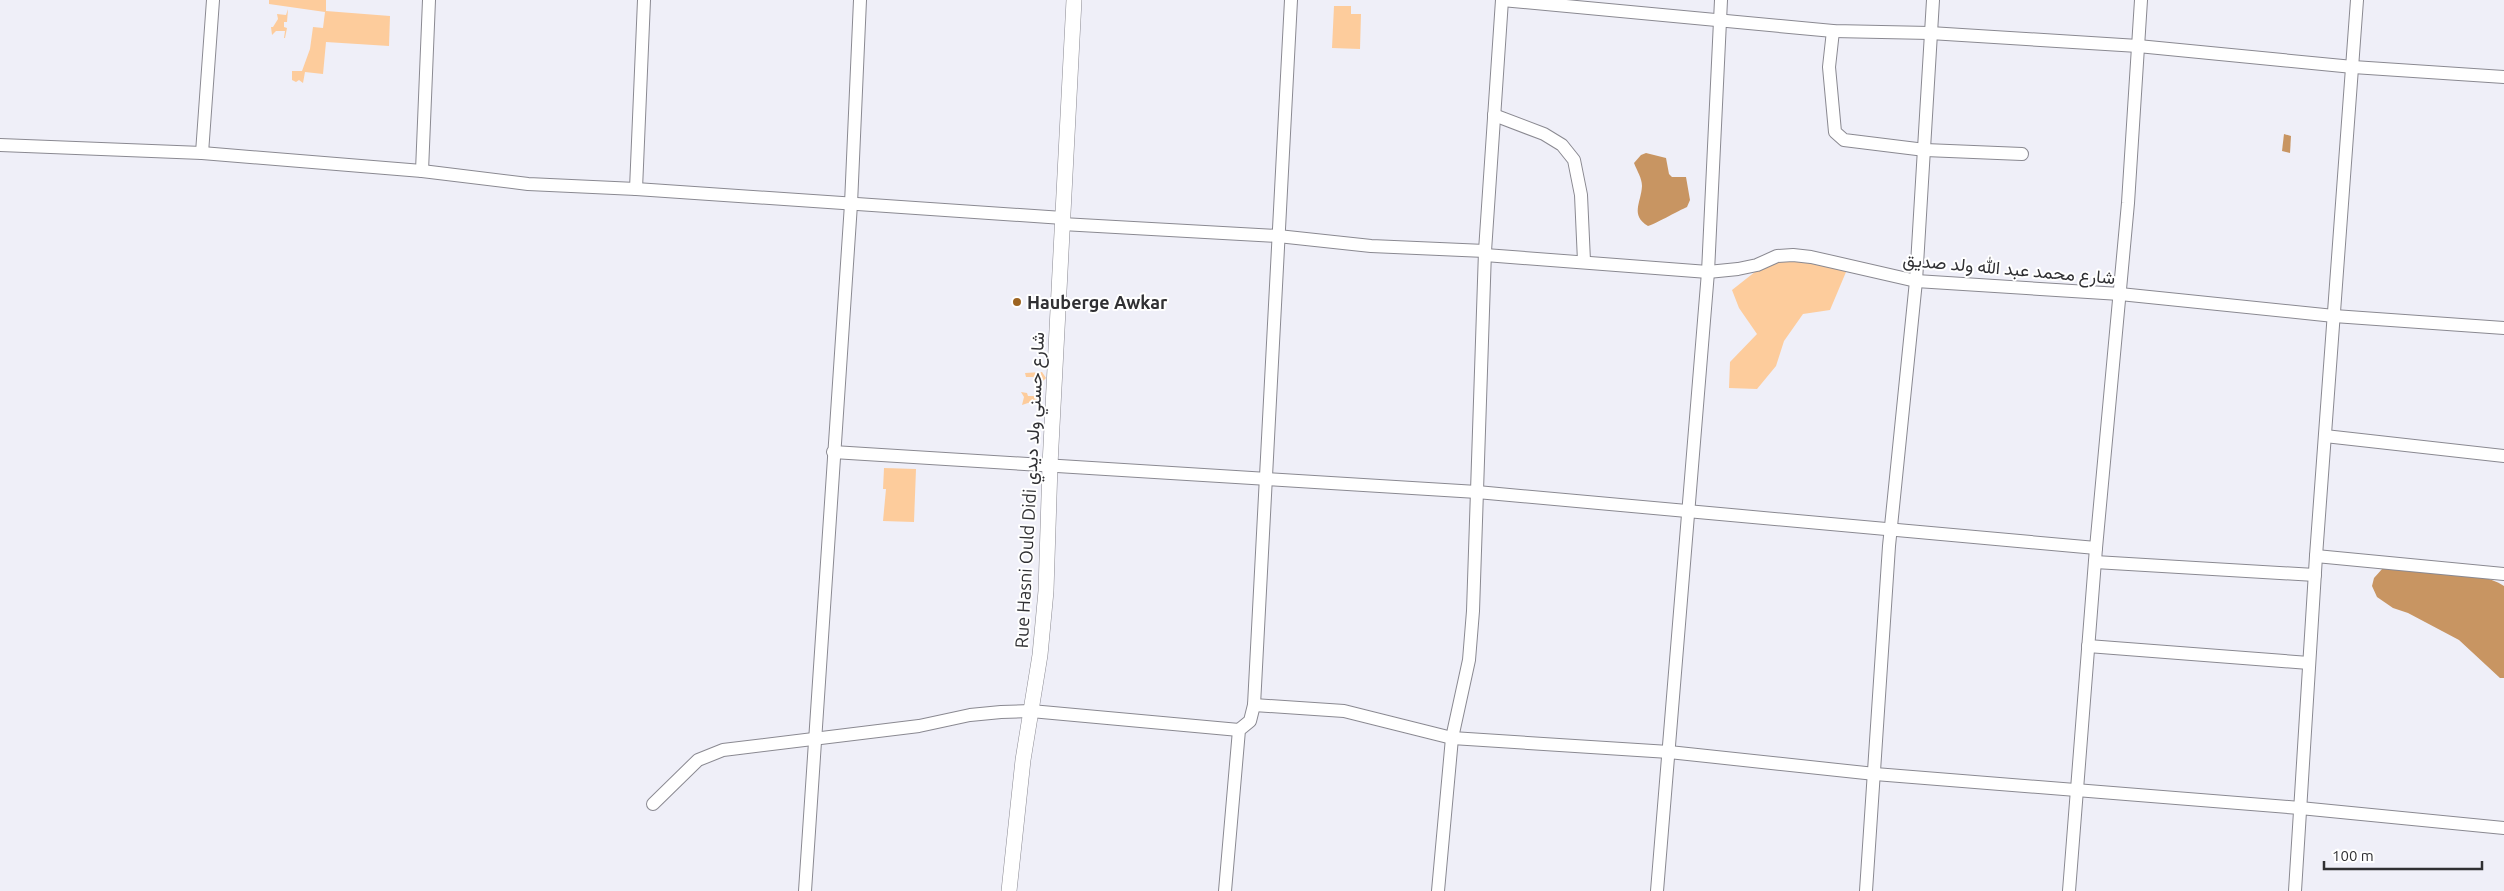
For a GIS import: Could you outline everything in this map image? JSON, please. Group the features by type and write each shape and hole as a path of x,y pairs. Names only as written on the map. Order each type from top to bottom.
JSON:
{"street":[{"path":"202,153 214,0"},
{"path":"422,171 430,0"},
{"path":"636,189 644,0"},
{"path":"806,891 833,452 851,204 860,0"},
{"name":"Rue Hasni Ould Didi شارع حسني ولد ديدي","path":"1009,891 1023,760 1040,655 1046,591 1050,465 1074,0"},
{"path":"653,804 698,760 723,750 919,726 970,715 1031,711 1239,730 1250,721 1254,705 1267,478 1291,0"},
{"path":"1438,891 1452,738 1469,660 1473,611 1485,253 1502,0 1833,31 1930,33 2138,46 2353,67 2504,77"},
{"path":"1657,891 1708,272 1721,0"},
{"path":"1866,891 1890,529 1916,281 1933,0"},
{"path":"2069,891 2096,548 2120,294 2141,0"},
{"path":"2295,891 2316,556 2357,0"},
{"path":"1833,31 1829,67 1836,132 1844,140 1925,150 2022,154"},
{"path":"1494,115 1544,134 1562,145 1574,160 1581,195 1584,261"},
{"name":"شارع محمد عبد الله ولد صديق","path":"0,145 202,153 422,171 528,184 636,189 851,204 1278,236 1371,246 1485,253 1708,272 1757,265 1777,256 1811,256 1916,281 2120,294 2334,316 2504,328"},
{"path":"2325,436 2504,456"},
{"path":"833,452 1477,492 2096,548"},
{"path":"2316,556 2504,574"},
{"path":"2095,562 2315,574"},
{"path":"2088,646 2310,663"},
{"path":"1254,705 1344,711 1452,738 1669,752 1875,774 2300,808 2504,828"},
{"path":"1225,891 1239,730"}],"shaded area":[{"path":"269,0 326,0 326,11 390,16 389,46 326,42 323,74 305,72 303,83 299,80 296,82 292,80 292,71 302,71 310,49 313,27 323,28 325,12 269,4"},
{"path":"1334,6 1351,6 1351,14 1361,14 1360,49 1332,48"},
{"path":"288,9 287,22 284,22 284,27 287,28 285,38 285,31 276,31 272,35 271,27 273,27 278,19 277,14 286,15"},
{"path":"2284,134 2291,136 2290,153 2282,151"},
{"path":"1646,153 1666,158 1669,174 1672,177 1686,177 1690,200 1687,207 1648,226 1639,218 1638,208 1642,183 1634,163 1641,155"},
{"path":"1794,258 1824,262 1846,272 1830,310 1803,314 1784,341 1776,366 1757,389 1729,388 1730,362 1757,334 1739,308 1732,290 1765,264"},
{"path":"1042,372 1046,378 1041,383 1036,384 1033,377 1026,377 1025,373"},
{"path":"1021,392 1027,393 1028,396 1036,396 1037,400 1022,405 1024,397"},
{"path":"884,468 916,469 914,522 883,521 886,489 883,489"},
{"path":"2383,568 2463,573 2492,580 2504,586 2504,678 2500,678 2459,640 2408,613 2393,608 2377,597 2372,586 2374,578"}],"place":[{"name":"Hauberge Awkar","path":"1017,302"}]}
